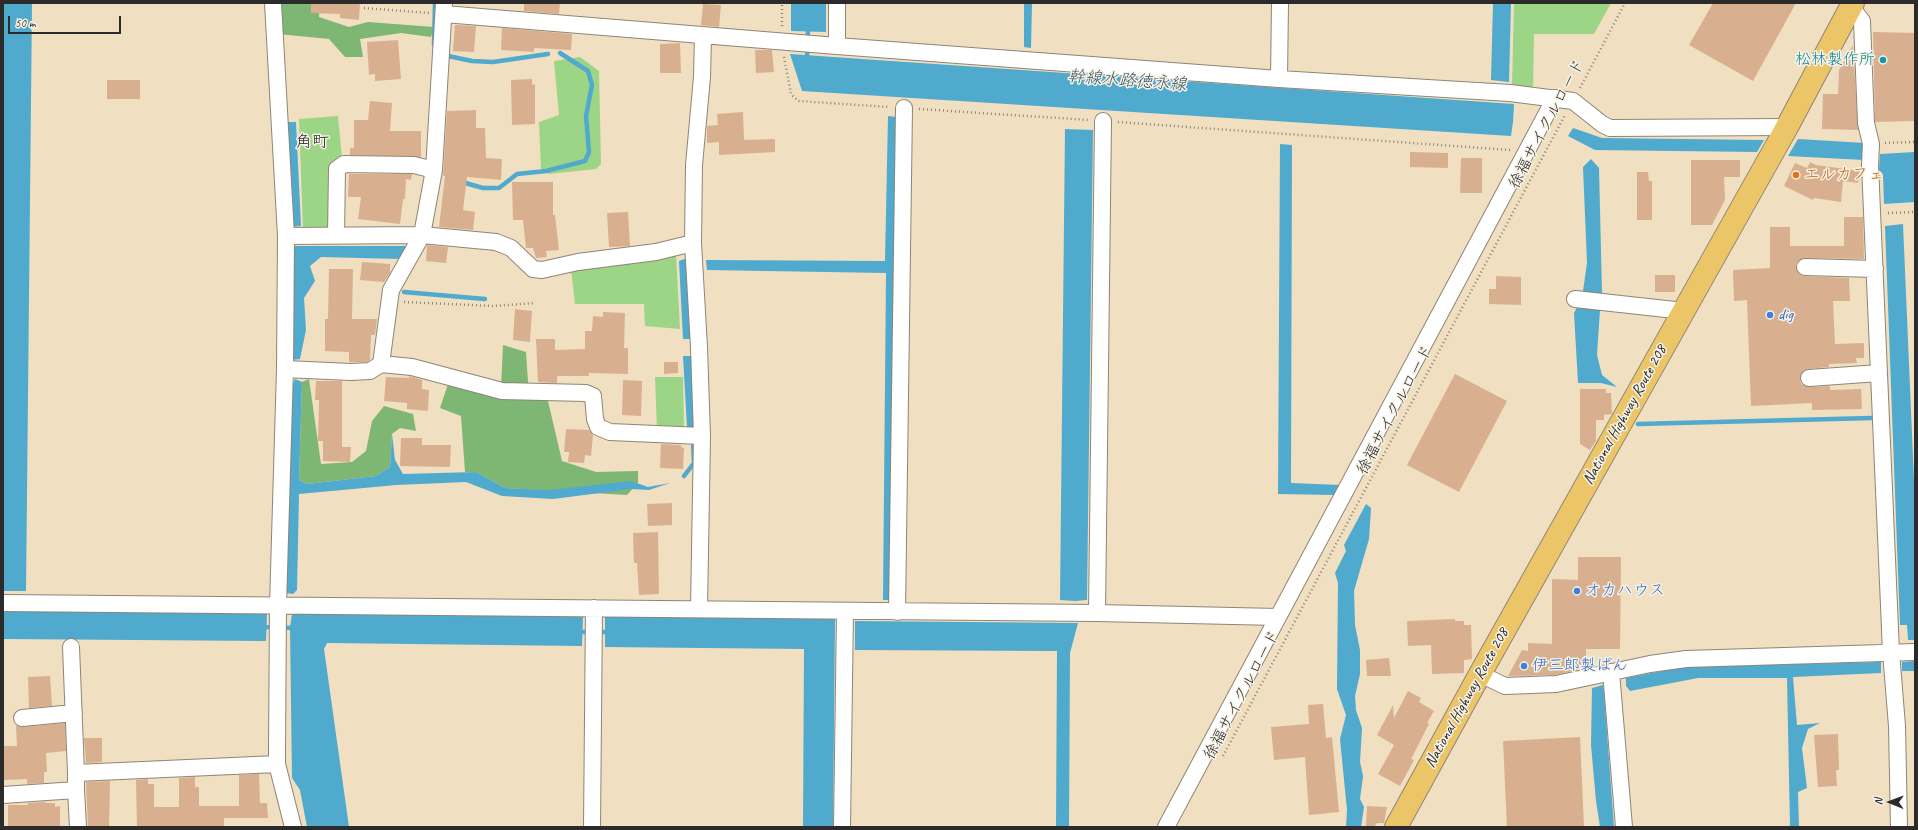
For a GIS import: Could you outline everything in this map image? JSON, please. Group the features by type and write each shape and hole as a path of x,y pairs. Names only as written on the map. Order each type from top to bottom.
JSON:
{"highway":[{"name":"National Highway Route 208","path":"1396,827 1480,674 1787,127 1852,5"}],"street":[{"path":"272,3 286,236 285,369 278,605 278,764 293,827"},
{"path":"837,3 837,46"},
{"path":"1279,79 1280,3"},
{"path":"1852,5 1862,21 1866,123 1871,144 1870,165 1891,652 1898,726 1899,827"},
{"path":"381,364 391,290 422,236 434,170 440,10 800,44 1279,79 1510,93 1573,101 1602,124 1610,128 1787,127"},
{"path":"699,610 702,436 694,242 694,165 702,77 703,36"},
{"path":"1166,827 1555,98"},
{"path":"897,612 904,108"},
{"path":"1097,613 1103,121"},
{"path":"336,236 337,169 344,164 414,165 434,170"},
{"path":"286,236 422,236 496,242 511,248 534,270 578,262 656,252 694,242"},
{"path":"1805,267 1875,269"},
{"path":"1575,299 1684,311"},
{"path":"285,369 351,372 370,371 381,364 412,367 502,391 586,393 593,396 595,419 598,427 610,432 702,436"},
{"path":"1809,378 1879,373"},
{"path":"3,603 1097,613 1278,617"},
{"path":"592,827 594,608"},
{"path":"842,827 844,611"},
{"path":"71,647 78,827"},
{"path":"1480,674 1505,686 1556,684 1650,664 1686,659 1915,652"},
{"path":"1611,672 1624,827"},
{"path":"22,718 74,713"},
{"path":"76,773 278,764"},
{"path":"3,794 76,790"}],"path":[{"path":"782,3 781,42 791,94 798,101 1526,151"},
{"name":"徐福サイクルロード","path":"1222,757 1625,3"},
{"path":"364,8 440,10"},
{"path":"1871,144 1915,142"},
{"path":"1872,211 1884,214 1915,212"},
{"path":"389,301 494,306 535,303"}],"green space":[{"path":"279,3 320,3 319,17 349,27 368,22 434,27 431,37 401,33 360,39 363,57 345,57 329,39 278,34"},
{"path":"1514,3 1611,3 1594,34 1534,34 1533,89 1512,86"},
{"path":"580,57 599,71 601,164 596,169 549,174 541,169 539,122 559,115 554,61"},
{"path":"338,116 342,158 333,228 303,228 299,119"},
{"path":"676,254 680,329 645,326 644,304 575,304 571,269"},
{"path":"503,345 526,352 529,396 548,401 562,461 596,472 638,471 638,483 627,495 505,488 476,472 465,472 461,416 440,408 449,381 501,387"},
{"path":"655,377 683,377 684,430 657,430"},
{"path":"309,379 321,464 352,462 366,451 372,421 384,406 413,414 416,431 400,428 392,434 390,467 376,476 307,484 299,480 302,382"}],"water":[{"path":"3,3 32,3 26,591 3,591"},
{"path":"791,3 826,3 826,32 791,31"},
{"path":"1024,3 1032,3 1031,48 1024,47"},
{"path":"1493,3 1511,3 1509,82 1491,80"},
{"path":"790,54 1514,104 1513,122 1511,136 802,91"},
{"path":"888,116 896,117 890,600 883,600 886,273 707,270 706,260 885,261"},
{"path":"287,122 296,122 301,226 291,227"},
{"path":"1573,128 1602,138 1764,140 1757,152 1595,150 1568,136"},
{"path":"1065,129 1093,130 1087,600 1075,601 1060,600"},
{"path":"1798,139 1865,143 1864,160 1788,156"},
{"path":"1280,144 1292,145 1291,483 1341,485 1335,495 1278,494"},
{"path":"1915,152 1915,202 1884,204 1883,174 1879,170 1880,154"},
{"path":"1591,159 1599,168 1602,293 1596,294 1595,305 1600,310 1597,355 1602,375 1617,387 1601,383 1578,383 1574,313 1582,298 1587,263 1583,167"},
{"path":"1903,224 1915,504 1915,640 1908,640 1907,625 1900,625 1885,226"},
{"path":"292,246 407,246 400,259 321,257 310,266 315,281 304,298 306,330 300,359 292,360"},
{"path":"687,258 692,339 683,339 679,261"},
{"path":"683,356 693,356 696,426 692,427 687,427"},
{"path":"295,379 302,382 299,480 307,484 376,476 390,467 392,434 395,460 403,474 476,472 505,488 550,490 631,481 648,487 670,483 649,490 631,489 553,499 502,496 466,482 396,485 299,494 297,590 293,594 286,593 292,387"},
{"path":"1366,504 1371,508 1369,539 1354,591 1355,625 1360,650 1360,674 1355,696 1356,710 1362,728 1360,762 1363,776 1360,799 1364,807 1361,827 1346,827 1347,810 1340,739 1346,715 1337,689 1338,583 1335,573 1346,551 1344,545"},
{"path":"3,612 267,612 266,641 3,639"},
{"path":"292,614 583,616 582,646 327,643 324,649 349,827 307,827 300,790 292,778 290,627"},
{"path":"605,616 835,619 833,827 803,827 804,649 605,647"},
{"path":"855,621 1078,623 1070,653 1069,827 1056,827 1057,651 855,650"},
{"path":"1915,661 1915,671 1902,671 1902,662"},
{"path":"1881,662 1881,673 1793,677 1797,725 1820,723 1808,729 1802,748 1807,788 1798,792 1799,827 1790,827 1787,678 1698,678 1630,691 1626,686 1626,678 1683,667"},
{"path":"1603,685 1614,827 1600,827 1591,745 1592,688"}],"building":[{"path":"311,3 360,3 359,20 340,18 340,14 311,13"},
{"path":"524,3 560,3 559,14 524,11"},
{"path":"1713,3 1796,3 1753,81 1689,45"},
{"path":"703,4 721,5 719,27 701,25"},
{"path":"455,25 476,26 474,52 453,51"},
{"path":"502,28 572,34 571,50 534,48 534,52 501,50"},
{"path":"1873,32 1915,33 1915,121 1875,122"},
{"path":"398,40 401,79 375,81 375,74 369,75 367,42"},
{"path":"680,43 681,73 660,73 660,44"},
{"path":"1853,45 1858,130 1822,129 1823,94 1838,94 1839,70"},
{"path":"755,50 772,50 774,72 756,73"},
{"path":"532,79 532,85 535,84 535,124 512,125 511,80"},
{"path":"107,80 140,80 140,99 107,99"},
{"path":"370,101 392,103 390,131 421,131 421,157 350,155 350,148 354,148 354,120 368,120"},
{"path":"476,110 476,128 485,128 486,158 502,159 501,180 467,177 463,210 475,212 473,230 439,227 445,176 443,176 447,111"},
{"path":"743,112 744,140 775,139 775,152 719,155 719,142 707,143 707,126 718,125 717,114"},
{"path":"1410,152 1448,153 1448,168 1410,167"},
{"path":"1461,158 1482,158 1482,193 1460,193"},
{"path":"1691,160 1740,160 1740,177 1724,177 1725,200 1712,225 1691,225"},
{"path":"1810,162 1816,165 1860,171 1858,183 1843,181 1841,202 1814,198 1813,200 1784,186 1795,163 1807,168"},
{"path":"1637,172 1648,172 1649,181 1652,181 1652,220 1637,220"},
{"path":"349,174 412,174 411,180 406,179 405,199 403,199 400,224 358,219 361,197 348,197"},
{"path":"512,182 553,182 553,215 555,215 559,250 546,251 547,257 536,258 533,248 526,248 523,220 513,220"},
{"path":"628,212 630,246 609,247 607,213"},
{"path":"1844,217 1863,217 1864,259 1805,258 1797,262 1796,267 1800,275 1804,276 1849,278 1850,301 1833,301 1835,344 1864,343 1864,358 1856,358 1857,363 1829,364 1829,367 1808,369 1801,374 1800,379 1801,384 1809,387 1830,386 1830,390 1861,389 1862,409 1812,410 1812,403 1751,406 1747,300 1734,301 1733,270 1770,268 1770,227 1790,227 1790,246 1844,246"},
{"path":"427,245 448,247 446,263 426,261"},
{"path":"362,262 390,264 390,273 384,282 360,280"},
{"path":"329,269 353,269 352,319 377,319 375,335 371,335 370,360 367,362 349,362 349,352 325,351 325,319 328,319"},
{"path":"1655,275 1675,275 1675,292 1655,292"},
{"path":"1496,276 1521,277 1521,305 1489,304 1489,289 1496,289"},
{"path":"515,309 532,311 530,342 513,340"},
{"path":"603,312 625,313 624,348 628,348 628,374 589,373 589,376 557,376 557,383 538,382 536,339 555,339 555,350 585,349 585,331 592,331 593,316 603,317"},
{"path":"664,362 678,362 678,373 664,374"},
{"path":"1455,374 1507,401 1459,492 1407,465"},
{"path":"409,376 422,380 422,389 429,390 428,411 407,409 407,403 384,401 386,377 409,378"},
{"path":"623,380 642,381 641,416 622,415"},
{"path":"316,381 342,381 342,447 351,447 350,462 323,461 323,441 318,441 319,400 315,400"},
{"path":"1580,389 1606,389 1606,393 1611,393 1612,414 1604,415 1604,420 1596,420 1596,441 1590,450 1580,444"},
{"path":"566,429 589,430 593,435 591,456 585,455 584,463 568,462 569,452 564,452"},
{"path":"401,438 422,438 422,445 451,445 450,467 400,466"},
{"path":"661,444 681,445 681,447 684,448 683,469 660,468"},
{"path":"672,503 672,525 648,526 647,504"},
{"path":"658,532 659,594 639,595 637,563 634,563 633,533"},
{"path":"1578,557 1621,557 1620,649 1586,649 1586,668 1555,675 1508,676 1522,650 1528,651 1528,643 1552,644 1552,579 1578,580"},
{"path":"1455,619 1455,621 1464,621 1464,625 1471,625 1472,659 1464,660 1464,673 1432,674 1431,645 1408,646 1407,621"},
{"path":"1389,658 1391,676 1367,676 1366,660"},
{"path":"50,676 52,706 29,708 28,677"},
{"path":"1408,691 1421,698 1419,702 1434,711 1411,759 1414,760 1400,786 1378,774 1394,745 1377,735 1393,705 1394,718"},
{"path":"1323,704 1326,738 1332,737 1339,812 1309,815 1305,757 1274,760 1271,727 1309,724 1308,705"},
{"path":"65,723 66,751 46,753 47,772 44,772 44,783 27,784 27,779 3,780 3,746 17,746 16,726 23,727"},
{"path":"1838,734 1839,770 1836,770 1837,786 1818,787 1814,735"},
{"path":"1580,737 1584,827 1507,827 1503,741"},
{"path":"84,738 102,738 102,762 86,763"},
{"path":"259,774 260,803 267,803 268,818 224,818 224,827 137,827 136,780 148,779 148,784 154,784 154,807 179,807 179,778 195,777 195,787 199,787 199,806 239,806 239,775"},
{"path":"110,781 109,827 88,827 86,782"},
{"path":"28,803 55,803 55,807 60,806 60,827 8,827 8,805 28,805"},
{"path":"1367,806 1387,807 1384,823 1377,823 1374,827 1366,827"}],"waterway":[{"path":"434,45 435,3"},
{"name":"幹線水路徳永線","path":"807,61 808,27"},
{"path":"462,182 483,188 499,188 517,174 546,171 585,161 589,152 586,116 592,85 588,71 560,53"},
{"path":"448,56 472,61 493,62 548,54"},
{"path":"404,292 485,299"},
{"path":"1638,424 1872,418"},
{"path":"684,476 694,463 693,440"},
{"path":"261,627 295,628"},
{"path":"577,632 609,632"}],"place":[{"name":"松林製作所","path":"1883,60"},
{"name":"エルカフェ","path":"1796,175"},
{"name":"dig","path":"1770,315"},
{"name":"オカハウス","path":"1577,591"},
{"name":"伊三郎製ぱん","path":"1524,666"}],"district":[{"name":"角町","path":"312,143"}]}
